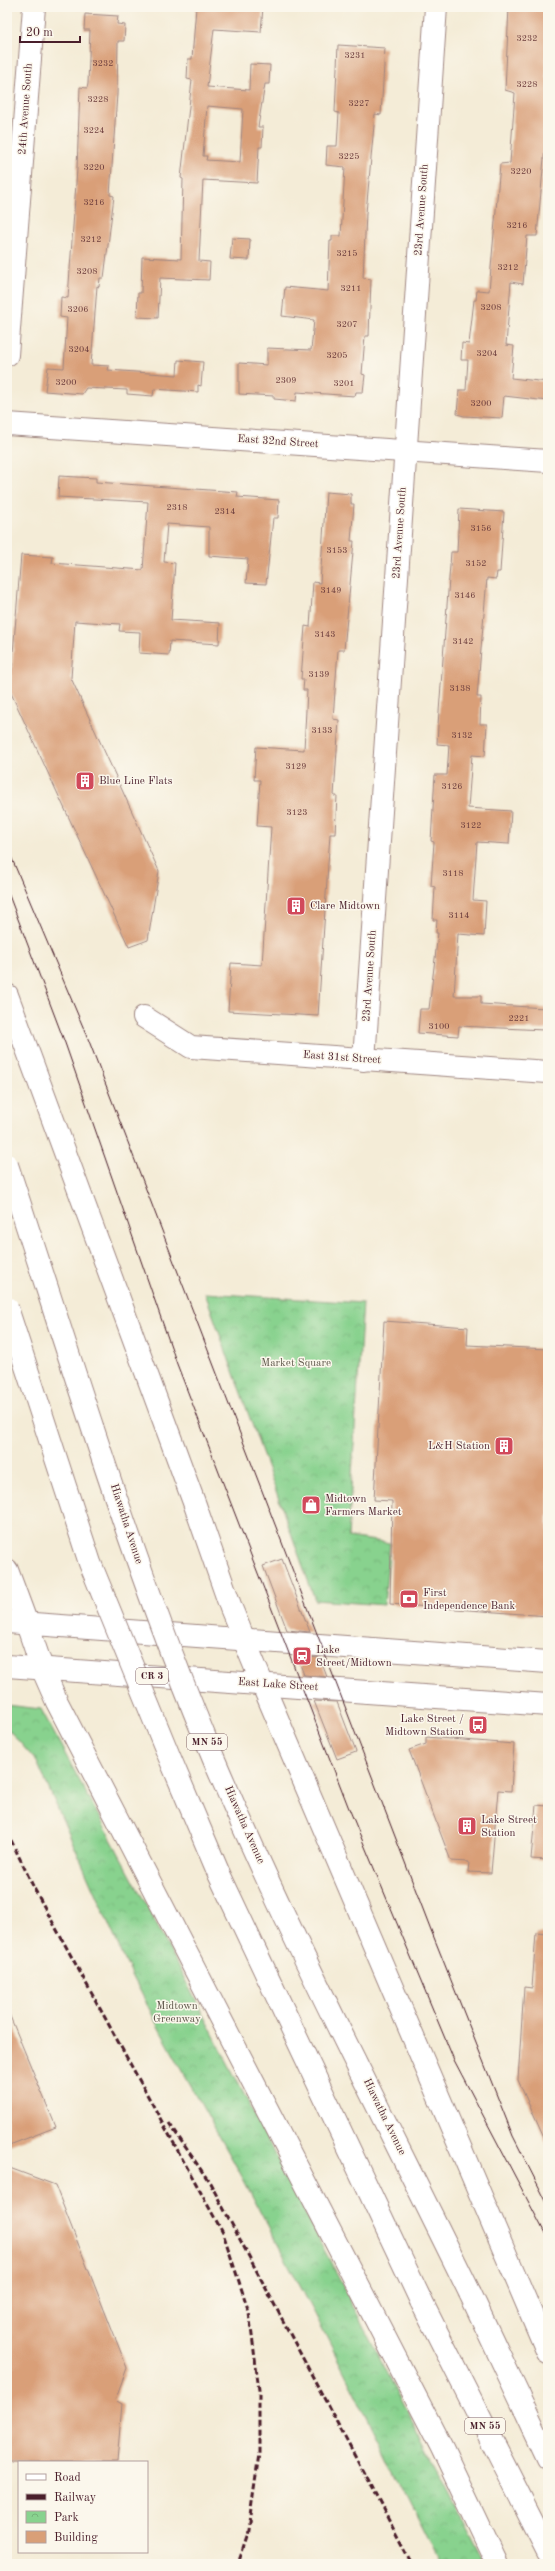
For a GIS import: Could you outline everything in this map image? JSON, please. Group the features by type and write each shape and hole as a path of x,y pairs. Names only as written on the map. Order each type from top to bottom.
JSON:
{"main road":[{"name":"24th Avenue South","path":"7,355 34,7"},
{"name":"23rd Avenue South","path":"364,1060 436,7"},
{"name":"East 32nd Street","path":"7,424 405,450 548,461"},
{"path":"7,994 196,1504 243,1641 548,2353"},
{"name":"East 31st Street","path":"144,1017 191,1047 548,1072"},
{"name":"Hiawatha Avenue","path":"7,1165 154,1611 215,1761 266,1874 470,2293 548,2458"},
{"name":"MN 55","path":"7,1308 90,1562 219,1874 421,2301 548,2552"},
{"path":"7,1570 17,1623 42,1668 77,1742 152,1882 442,2448 497,2564"},
{"path":"17,1623 243,1641 548,1662"},
{"name":"East Lake Street","path":"7,1666 262,1683 548,1705"}],"green space":[{"name":"Market Square","path":"205,1293 363,1303 348,1537 390,1543 384,1605 315,1600"},
{"name":"Midtown Greenway","path":"7,1705 41,1709 146,1904 486,2564 441,2564 316,2316 240,2173 161,2032 127,1965 37,1762 7,1728"}],"building":[{"path":"196,7 263,7 261,32 214,29 207,87 249,90 250,64 270,65 269,84 265,84 258,127 263,127 262,147 259,147 257,183 203,180 199,261 210,262 209,280 160,278 158,318 137,317 138,293 141,293 142,257 181,259 183,179 181,178 192,80 187,79 188,59 192,59","holes":["207,106 243,109 240,162 206,160 207,156 203,156"]},
{"path":"509,7 548,7 546,78 548,78 548,147 545,147 537,236 527,236 523,284 511,282 506,345 514,346 511,378 548,382 548,401 504,396 502,418 464,416 457,414 459,390 466,390 468,360 461,360 462,343 469,344 474,300 476,300 477,290 489,291 500,164 510,163 515,93 505,90"},
{"path":"85,14 118,16 117,24 125,25 124,41 118,41 117,94 110,195 114,196 104,278 100,278 99,287 97,286 91,365 109,366 108,370 177,375 178,360 203,362 201,386 198,385 198,392 154,389 153,396 127,394 127,390 86,388 82,394 45,391 48,367 64,368 67,318 60,317 61,297 68,298 77,169 80,87 87,88 88,84 90,30 84,30"},
{"path":"338,45 385,48 381,115 375,114 366,213 363,278 371,279 369,336 365,336 362,374 365,375 363,392 356,392 355,396 297,392 296,401 274,399 274,396 239,394 239,363 267,365 267,348 311,350 314,320 282,316 285,287 328,291 330,241 332,241 332,236 341,236 345,167 326,165 327,146 337,146 339,113 335,112"},
{"path":"232,238 250,239 249,260 230,259"},
{"name":"Blue Line Flats","path":"59,476 96,478 96,482 238,492 237,497 279,500 278,518 273,518 266,584 246,583 248,559 209,556 209,527 167,524 164,562 175,563 171,620 220,623 219,644 170,641 169,655 139,653 140,632 119,631 120,624 75,621 71,678 159,871 148,940 129,947 10,691 21,555 53,557 52,563 143,570 148,502 58,497"},
{"path":"326,492 351,494 351,504 354,504 351,541 354,541 344,650 338,650 333,719 339,720 334,796 337,796 335,834 330,834 318,1016 228,1011 231,963 262,965 271,827 257,826 260,780 254,780 256,747 304,750 307,690 303,690 304,679 301,679 305,626 310,627 313,582 320,583"},
{"path":"459,509 504,512 500,572 497,572 496,579 487,578 477,697 481,697 480,724 487,724 485,756 472,755 468,808 511,811 509,844 477,842 473,900 486,901 484,936 458,934 454,996 481,996 481,1004 545,1008 548,1010 548,1029 544,1030 459,1026 458,1036 418,1033 420,1009 429,1009 438,933 436,933 437,920 433,920 435,887 431,886 434,842 431,841 435,775 447,775 449,745 437,744 451,552 457,552"},
{"name":"L&H Station","path":"384,1321 468,1327 467,1345 548,1349 548,1616 390,1604 392,1501 374,1500"},
{"path":"282,1559 310,1632 287,1630 263,1566"},
{"path":"297,1656 320,1658 327,1677 304,1675"},
{"path":"314,1701 337,1702 356,1752 337,1759"},
{"name":"Lake Street Station","path":"426,1737 514,1744 511,1791 498,1790 491,1873 468,1872 469,1862 451,1861 409,1750 426,1744"},
{"path":"536,1805 548,1806 548,1860 531,1859"},
{"path":"536,1933 548,1934 548,2147 518,2080 524,1987 532,1988"},
{"path":"7,2009 56,2127 7,2146"},
{"path":"7,2167 55,2185 127,2368 115,2400 122,2404 117,2461 7,2462"}],"tram line":[{"path":"7,847 89,1041 431,1930 513,2136 548,2205"},
{"path":"7,890 65,1043 177,1364 348,1806 454,2060 548,2239"}],"railway":[{"path":"7,1832 35,1890 223,2233 249,2312 259,2390 259,2454 247,2537 238,2564"},
{"path":"169,2123 210,2183 412,2564"}],"place":[{"name":"Blue Line Flats","path":"85,781"},
{"name":"Clare Midtown","path":"296,906"},
{"name":"L&H Station","path":"504,1446"},
{"name":"Midtown Farmers Market","path":"311,1505"},
{"name":"First Independence Bank","path":"409,1599"},
{"name":"Lake Street/Midtown","path":"302,1656"},
{"name":"Lake Street / Midtown Station","path":"478,1725"},
{"name":"Lake Street Station","path":"467,1826"}]}
